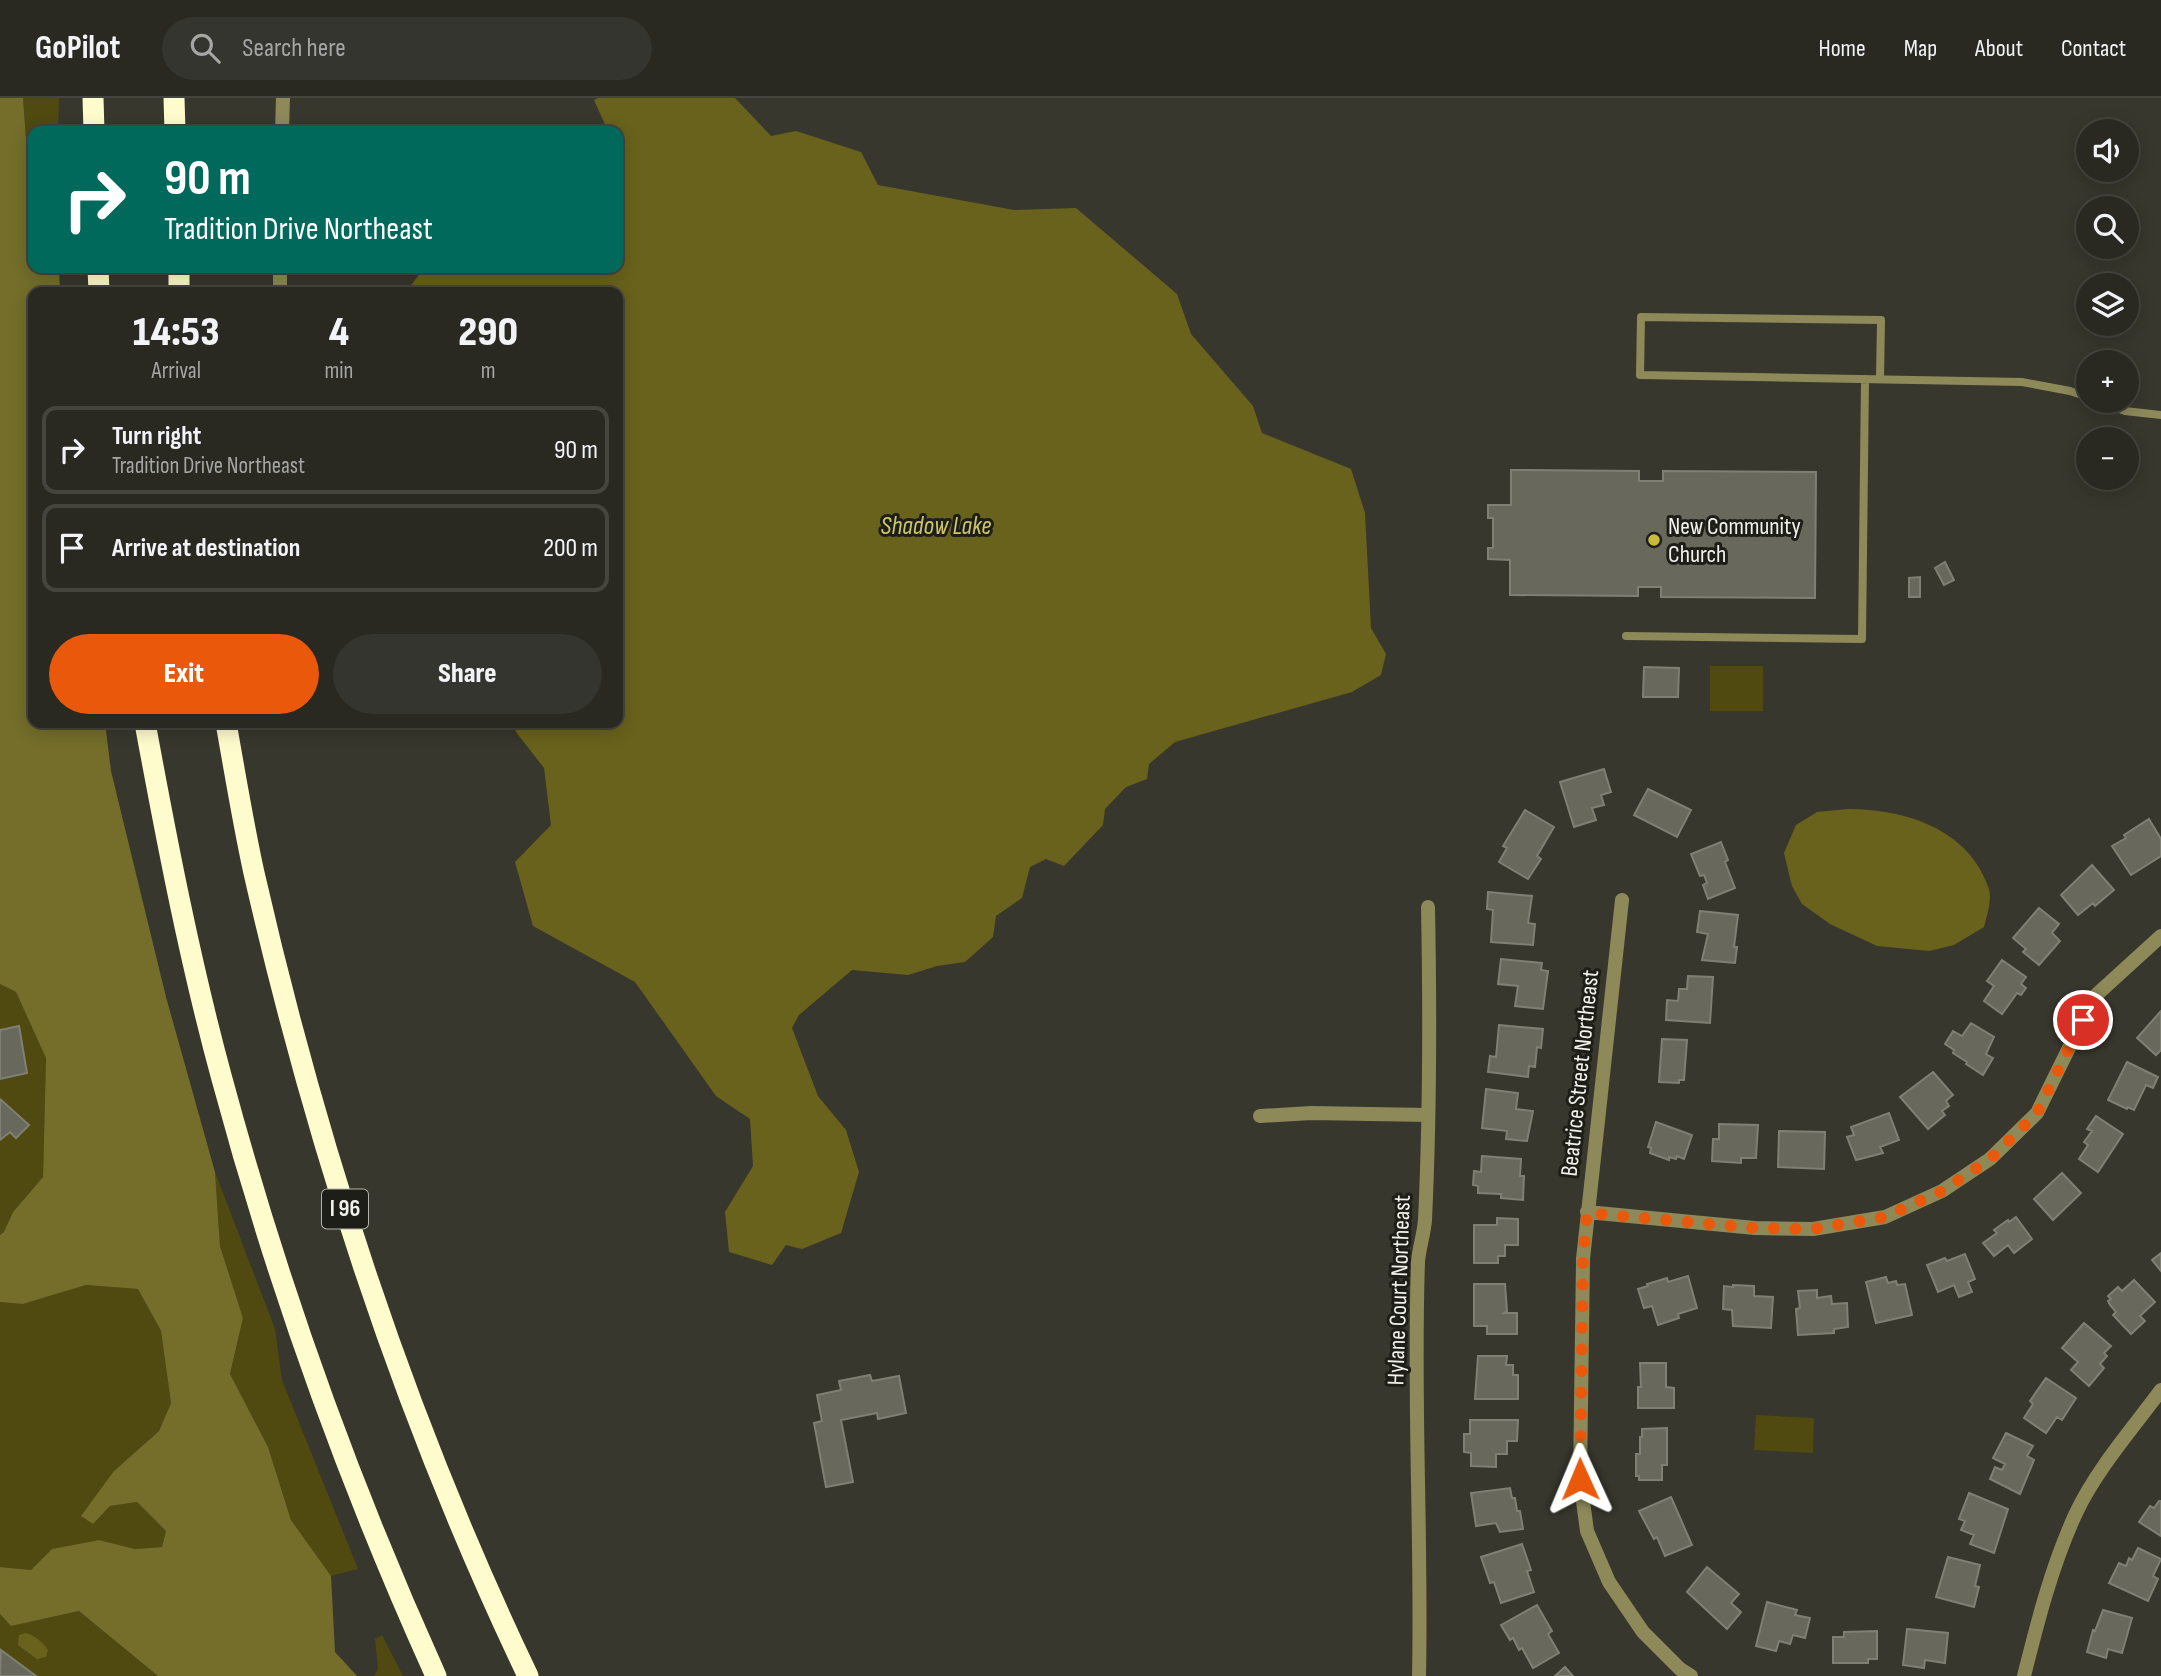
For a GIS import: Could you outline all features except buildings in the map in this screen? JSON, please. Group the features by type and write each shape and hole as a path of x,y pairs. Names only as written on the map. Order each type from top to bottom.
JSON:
{"highway":[{"path":"93,98 94,126"},
{"path":"174,98 175,126"},
{"path":"146,728 186,930 222,1079 260,1208 301,1335 361,1504 436,1676"},
{"name":"I 96","path":"227,728 254,872 309,1086 348,1217 391,1344 439,1472 488,1593 528,1676"}],"street":[{"path":"282,126 283,98"},
{"name":"Beatrice Street Northeast","path":"1622,900 1583,1259 1580,1479 1587,1531 1609,1582 1643,1632 1680,1669 1691,1676"},
{"name":"Hylane Court Northeast","path":"1419,1676 1421,1599 1417,1435 1418,1258 1425,1224 1431,1023 1428,907"},
{"path":"1587,1213 1755,1228 1813,1229 1885,1217 1942,1191 1990,1159 2037,1113 2094,997 2161,936"},
{"path":"1260,1116 1311,1113 1428,1115"},
{"path":"2024,1676 2045,1593 2077,1512 2109,1460 2161,1390"}],"lane":[{"path":"1880,379 1881,320 1641,317 1640,375 2022,382 2076,393"},
{"path":"1626,636 1862,639 1865,379"},
{"path":"2139,413 2161,415"}],"shaded area":[{"path":"0,98 23,98 28,154 28,273 59,273 60,287 28,287 28,728 106,728 111,771 166,997 215,1172 220,1246 243,1318 230,1374 268,1447 291,1520 331,1576 335,1652 357,1676 158,1676 79,1611 11,1626 0,1614 0,1567 31,1570 52,1549 99,1540 135,1549 162,1547 166,1531 137,1502 110,1506 93,1524 81,1516 114,1471 159,1431 171,1403 161,1331 138,1289 86,1285 23,1304 0,1302 0,1235 13,1212 43,1177 46,1058 16,992 0,984"},
{"path":"23,98 59,98 58,126 28,126 27,152"},
{"path":"1710,666 1763,666 1763,711 1710,711"},
{"path":"0,984 16,992 46,1057 43,1177 13,1212 4,1233 0,1235"},
{"path":"215,1172 275,1329 282,1380 358,1569 331,1576 291,1520 268,1447 230,1374 243,1318 220,1246"},
{"path":"86,1285 138,1289 161,1331 171,1403 159,1431 114,1471 93,1524 110,1506 137,1502 166,1531 162,1547 135,1549 99,1540 53,1549 31,1570 0,1567 0,1302 23,1304"},
{"path":"1756,1415 1814,1418 1813,1453 1754,1450"},
{"path":"79,1611 158,1676 0,1676 0,1614 11,1626"},
{"path":"382,1635 403,1676 374,1676 378,1669 375,1639"}],"water":[{"name":"Shadow Lake","path":"735,98 771,136 796,131 861,152 878,185 1014,210 1076,208 1177,294 1191,334 1253,406 1262,433 1351,469 1365,513 1371,628 1386,654 1381,675 1352,692 1175,742 1149,764 1147,779 1126,787 1105,809 1103,825 1064,866 1046,859 1030,867 1022,898 996,916 993,937 965,962 937,966 908,975 852,970 799,1015 792,1028 818,1096 846,1130 859,1172 841,1233 802,1249 786,1245 772,1265 729,1252 725,1212 753,1166 750,1119 716,1096 635,982 533,926 515,862 551,825 544,768 515,728 623,728 623,287 410,287 420,273 623,273 623,126 606,126 594,100"},
{"path":"1847,809 1912,818 1950,837 1966,851 1979,868 1989,889 1990,903 1984,927 1954,945 1929,951 1877,946 1830,924 1802,904 1792,886 1784,853 1796,825 1817,812"},
{"path":"25,1633 44,1645 48,1650 46,1657 37,1659 18,1645 19,1635"}],"place":[{"name":"New Community Church","path":"1654,540"}],"route":[{"path":"1580,1479 1583,1259 1587,1213 1755,1228 1813,1229 1885,1217 1942,1191 1990,1159 2037,1113 2083,1020"}]}
